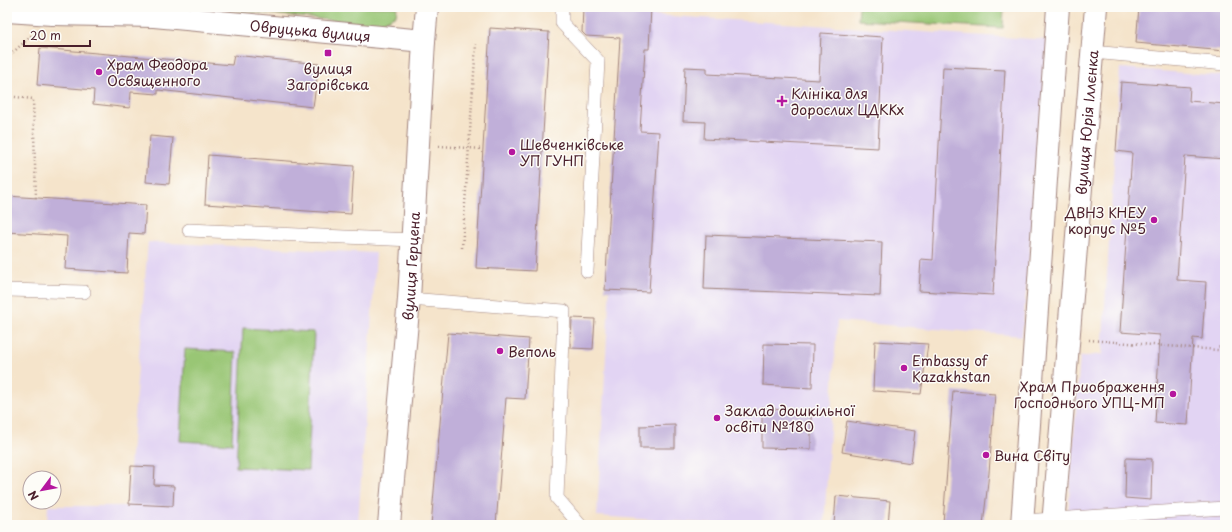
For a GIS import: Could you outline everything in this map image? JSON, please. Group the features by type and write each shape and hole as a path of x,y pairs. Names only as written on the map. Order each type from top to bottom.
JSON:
{"main road":[{"name":"Овруцька вулиця","path":"52,14 76,7"},
{"name":"вулиця Герцена","path":"389,525 409,299 427,7"},
{"path":"1022,523 1058,7"},
{"name":"вулиця Юрія Іллєнка","path":"1053,522 1096,7"},
{"name":"Овруцька вулиця","path":"7,11 52,14 154,16 424,41"}],"lane":[{"path":"562,7 562,23 598,61 587,271"},
{"path":"1092,52 1225,64"},
{"path":"189,230 412,240"},
{"path":"7,290 84,292"},
{"path":"409,299 564,311 557,498 580,525"},
{"path":"1022,523 1053,522 1225,508"}],"path":[{"path":"7,58 32,34"},
{"path":"462,248 476,44"},
{"path":"7,96 33,99 36,198"},
{"path":"434,146 483,149"},
{"path":"1087,340 1218,350 1225,336"}],"shaded area":[{"path":"623,13 1049,40 1022,336 837,321 824,525 730,525 597,516"},
{"path":"1120,68 1225,76 1225,525 1067,525 1080,357 1102,354"},
{"path":"148,242 376,253 358,525 47,525 48,510 62,510 62,506 127,506"}],"green space":[{"path":"203,7 397,7 396,15 377,25"},
{"path":"859,7 1004,7 1003,28 858,20"},
{"path":"243,328 314,332 308,470 236,467"},
{"path":"185,349 236,352 232,444 180,441"}],"building":[{"path":"583,7 651,7 649,49 645,49 640,131 659,132 649,292 605,290 620,38 586,36 582,32"},
{"path":"1139,7 1225,7 1225,51 1136,43"},
{"name":"Шевченківське УП ГУНП","path":"490,28 549,32 535,271 476,268"},
{"name":"Клініка для дорослих ЦДККх","path":"821,33 883,37 878,148 704,139 705,122 683,121 685,67 707,68 707,74 819,80"},
{"path":"40,48 232,65 234,55 319,64 313,107 158,90 158,94 131,92 130,108 93,104 94,90 37,85"},
{"path":"943,67 1005,70 993,295 919,291 921,259 933,260"},
{"name":"ДВНЗ КНЕУ корпус №5","path":"1121,82 1190,87 1189,101 1225,104 1225,159 1185,156 1177,280 1206,282 1202,339 1193,338 1188,425 1155,423 1160,335 1120,332 1132,153 1116,151"},
{"path":"150,136 173,138 169,184 146,182"},
{"path":"208,155 354,166 351,214 205,204"},
{"path":"7,196 146,205 144,234 129,233 127,273 65,269 67,236 7,232"},
{"path":"706,235 882,242 880,296 704,289"},
{"path":"572,318 595,319 593,349 571,348"},
{"path":"448,333 529,339 525,399 506,398 496,525 431,525"},
{"name":"Embassy of Kazakhstan","path":"875,341 928,344 921,394 873,391"},
{"path":"764,344 813,345 812,388 763,385"},
{"path":"953,391 995,394 989,473 983,525 943,523"},
{"path":"762,407 811,415 811,449 762,448"},
{"path":"847,421 915,431 911,463 842,452"},
{"path":"675,425 675,448 640,448 640,426"},
{"path":"1126,458 1152,459 1151,500 1125,498"},
{"path":"131,466 155,467 154,485 174,486 173,506 129,504"},
{"path":"836,496 890,501 888,525 834,525"}],"place":[{"name":"вулиця Загорівська","path":"328,53"},
{"name":"Храм Феодора Освященного","path":"99,72"},
{"name":"Клініка для дорослих ЦДККх","path":"782,101"},
{"name":"Шевченківське УП ГУНП","path":"512,152"},
{"name":"ДВНЗ КНЕУ корпус №5","path":"1154,220"},
{"name":"Веполь","path":"500,351"},
{"name":"Embassy of Kazakhstan","path":"904,368"},
{"name":"Храм Приображення Господнього УПЦ-МП","path":"1173,394"},
{"name":"Заклад дошкільної освіти №180","path":"717,418"},
{"name":"Вина Світу","path":"986,455"}]}
